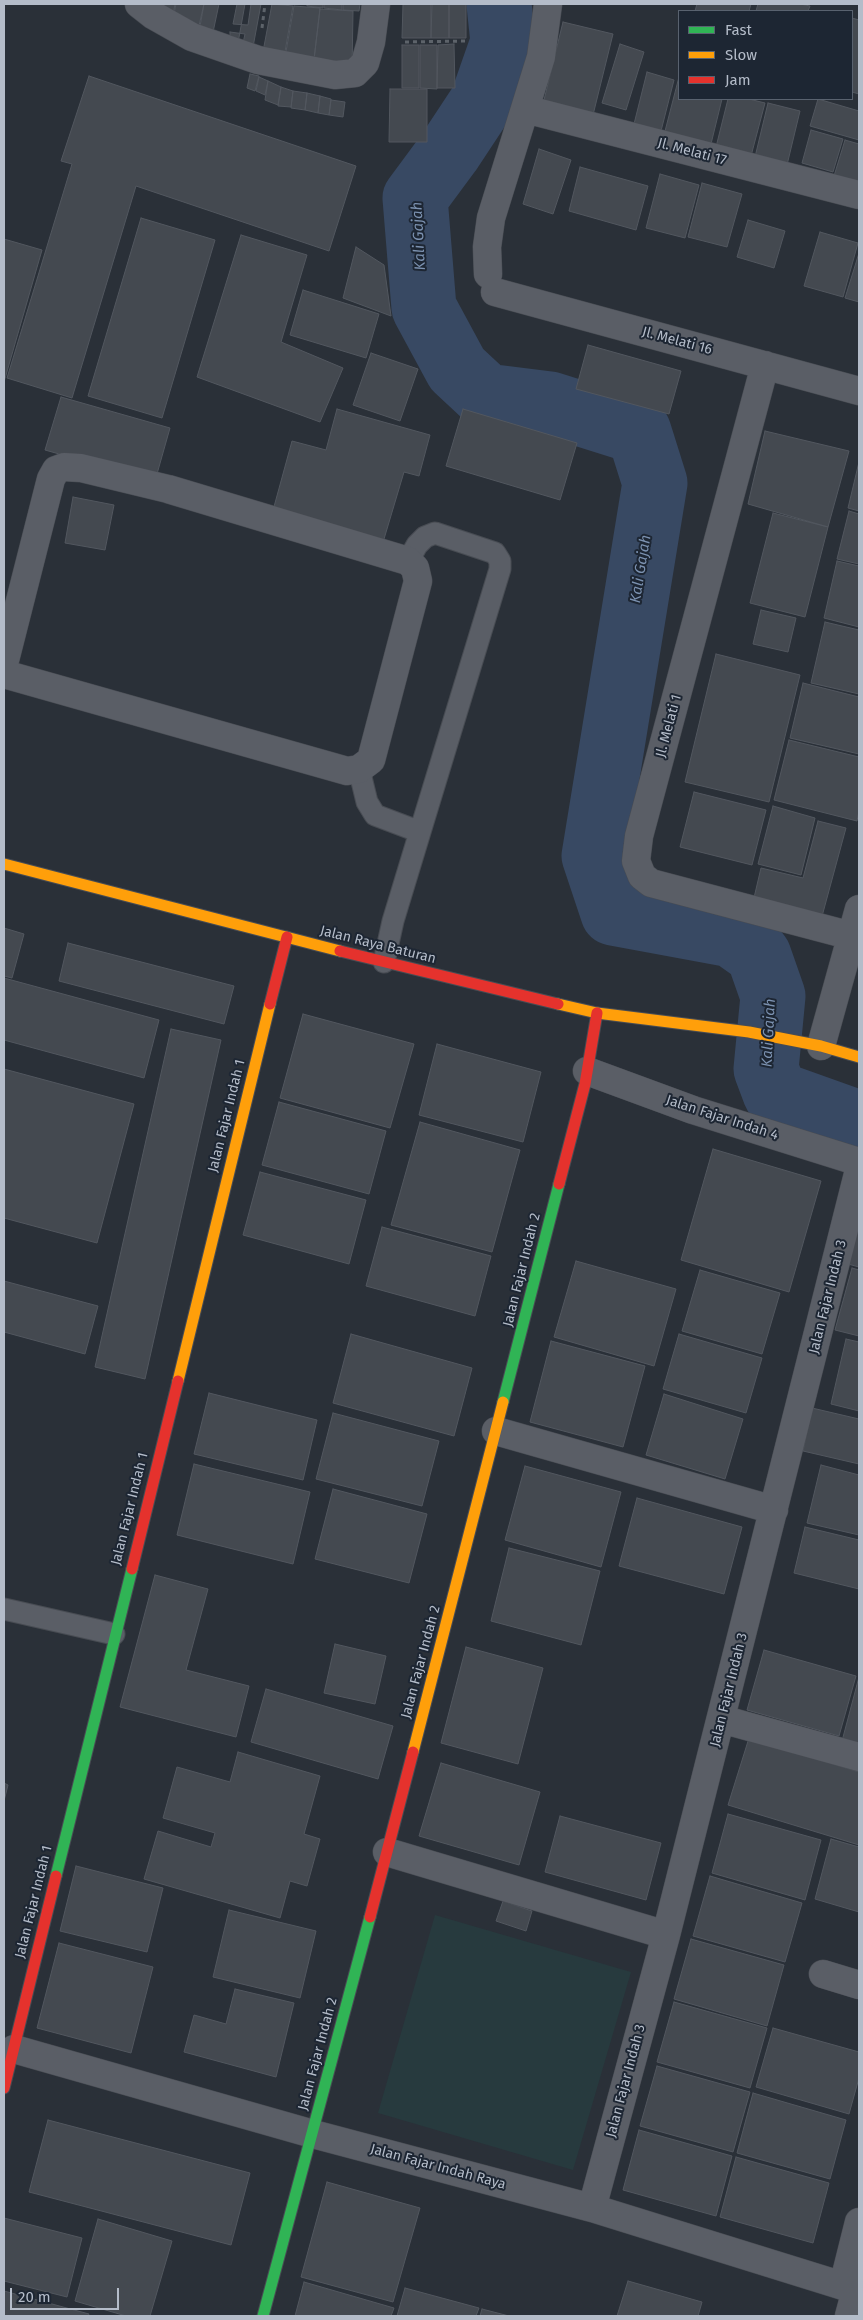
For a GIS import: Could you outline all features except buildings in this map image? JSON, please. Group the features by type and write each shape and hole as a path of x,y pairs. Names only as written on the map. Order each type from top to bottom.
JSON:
{"street":[{"path":"139,4 153,15 192,37 258,60 335,75 359,70 365,64 372,42 376,4"},
{"path":"525,109 541,57 548,4"},
{"name":"Jl. Melati 17","path":"525,109 859,195"},
{"name":"Jl. Melati 16","path":"525,109 491,218 487,247 491,283 765,365 859,391"},
{"name":"Jl. Melati 1","path":"765,365 639,836 636,861 642,876 651,883 852,936"},
{"path":"4,664 51,479 56,470 64,467 81,468 168,489 408,561 415,568 418,581 371,760 359,769 347,771 4,674"},
{"name":"Jalan Raya Baturan","path":"4,864 384,962 597,1013 749,1032 808,1043 859,1057"},
{"path":"808,1043 852,936 859,908"},
{"name":"Jalan Fajar Indah 1","path":"4,2088 114,1634 287,937"},
{"name":"Jalan Fajar Indah 2","path":"263,2316 313,2134 496,1432 586,1071 597,1013"},
{"name":"Jalan Fajar Indah 4","path":"586,1071 693,1110 859,1162"},
{"name":"Jalan Fajar Indah 3","path":"592,2208 666,1935 859,1170"},
{"path":"496,1432 774,1510"},
{"path":"721,1719 859,1757"},
{"path":"387,1852 666,1935"},
{"path":"823,1974 859,1985"},
{"name":"Jalan Fajar Indah Raya","path":"14,2049 313,2134 592,2208 852,2289"},
{"path":"849,2316 859,2222"}],"lane":[{"path":"384,962 393,921 500,569 500,561 495,553 436,533 425,537 417,545 408,561"},
{"path":"359,769 367,802 375,815 420,832"},
{"path":"4,1609 114,1634"}],"path":[{"path":"372,42 466,41"}],"green space":[{"path":"435,1915 631,1972 573,2170 378,2113"}],"waterway":[{"name":"Kali Gajah","path":"499,4 503,42 482,102 449,152 415,198 424,308 457,369 486,396 550,404 639,432 655,483 594,856 613,913 732,935 756,952 773,996 766,1069 775,1093 859,1123"}],"traffic: fast":[{"path":"503,1402 559,1184"},
{"path":"56,1876 132,1569"},
{"path":"263,2316 370,1917"}],"traffic: slow":[{"path":"4,864 340,951"},
{"path":"178,1381 270,1004"},
{"path":"558,1004 597,1013 749,1032 821,1046 859,1057"},
{"path":"413,1752 503,1402"}],"traffic: jam":[{"path":"270,1004 287,937"},
{"path":"340,951 558,1004"},
{"path":"559,1184 585,1084 597,1013"},
{"path":"132,1569 178,1381"},
{"path":"370,1917 413,1752"},
{"path":"4,2088 56,1876"}]}
